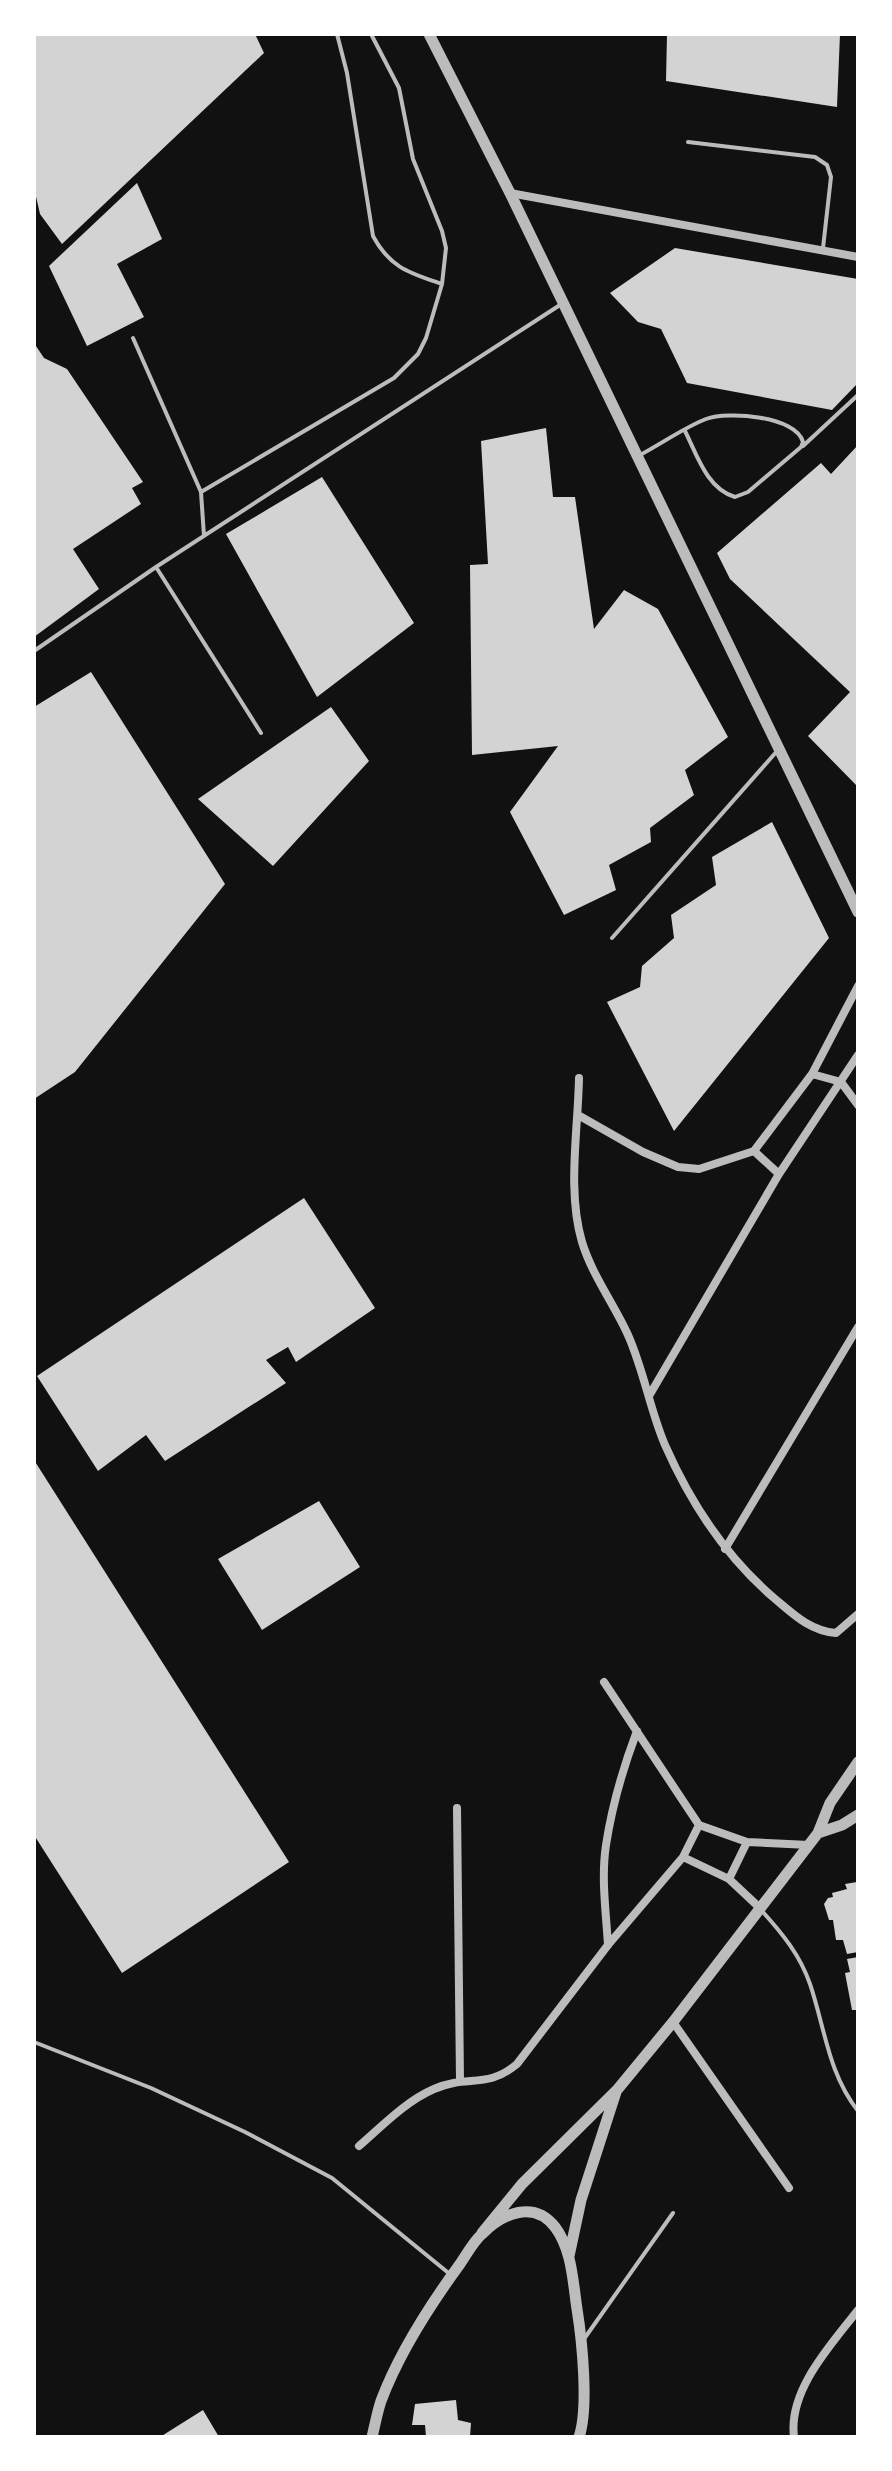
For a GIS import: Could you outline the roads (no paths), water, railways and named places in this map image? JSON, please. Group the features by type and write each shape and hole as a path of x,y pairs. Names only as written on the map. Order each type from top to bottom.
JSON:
{"street":[{"path":"429,34 510,193 858,912"},
{"path":"510,193 858,257"},
{"path":"578,1115 643,1152 678,1167 699,1169 754,1151 812,1074 858,986"},
{"path":"649,1396 779,1174 858,1055"},
{"path":"812,1074 841,1082 858,1105"},
{"path":"579,1078 575,1172 582,1243 629,1337 664,1444 701,1513 725,1549 752,1579 800,1619 824,1632 836,1633 858,1614"},
{"path":"754,1151 779,1174"},
{"path":"725,1549 858,1327"},
{"path":"604,1682 699,1825 747,1842 809,1845"},
{"path":"608,1945 604,1889 606,1847 622,1775 637,1731"},
{"path":"372,2437 381,2401 411,2341 482,2233 522,2184 617,2090 673,2022 818,1833 830,1803 858,1762"},
{"path":"457,1808 460,2081"},
{"path":"818,1833 842,1825 858,1815"},
{"path":"359,2146 417,2099 435,2089 460,2081 487,2081 503,2076 517,2064 608,1945 683,1857 699,1825"},
{"path":"729,1879 747,1842"},
{"path":"683,1857 729,1879 761,1909"},
{"path":"673,2022 789,2188"},
{"path":"568,2257 581,2200 617,2090"},
{"path":"482,2233 525,2210 537,2212 557,2230 568,2257 580,2344 583,2434"},
{"path":"794,2437 792,2425 795,2410 807,2382 826,2351 858,2310"}],"lane":[{"path":"337,34 347,73 373,236 384,257 416,275 442,284"},
{"path":"201,492 394,378 418,354 426,338 442,284 446,248 413,159 399,88 371,34"},
{"path":"688,142 815,157 827,165 831,177 823,251"},
{"path":"34,651 156,567 563,304"},
{"path":"133,338 201,492 204,536"},
{"path":"685,431 712,482 719,491 735,497 748,492 858,395"},
{"path":"638,456 710,417 727,415 777,421 798,431 803,442 801,447"},
{"path":"156,567 261,733"},
{"path":"612,938 779,749"},
{"path":"761,1909 796,1953 809,1983 833,2069 845,2094 858,2111"},
{"path":"34,2042 151,2088 245,2132 332,2178 452,2275"},
{"path":"580,2344 673,2213"}]}
